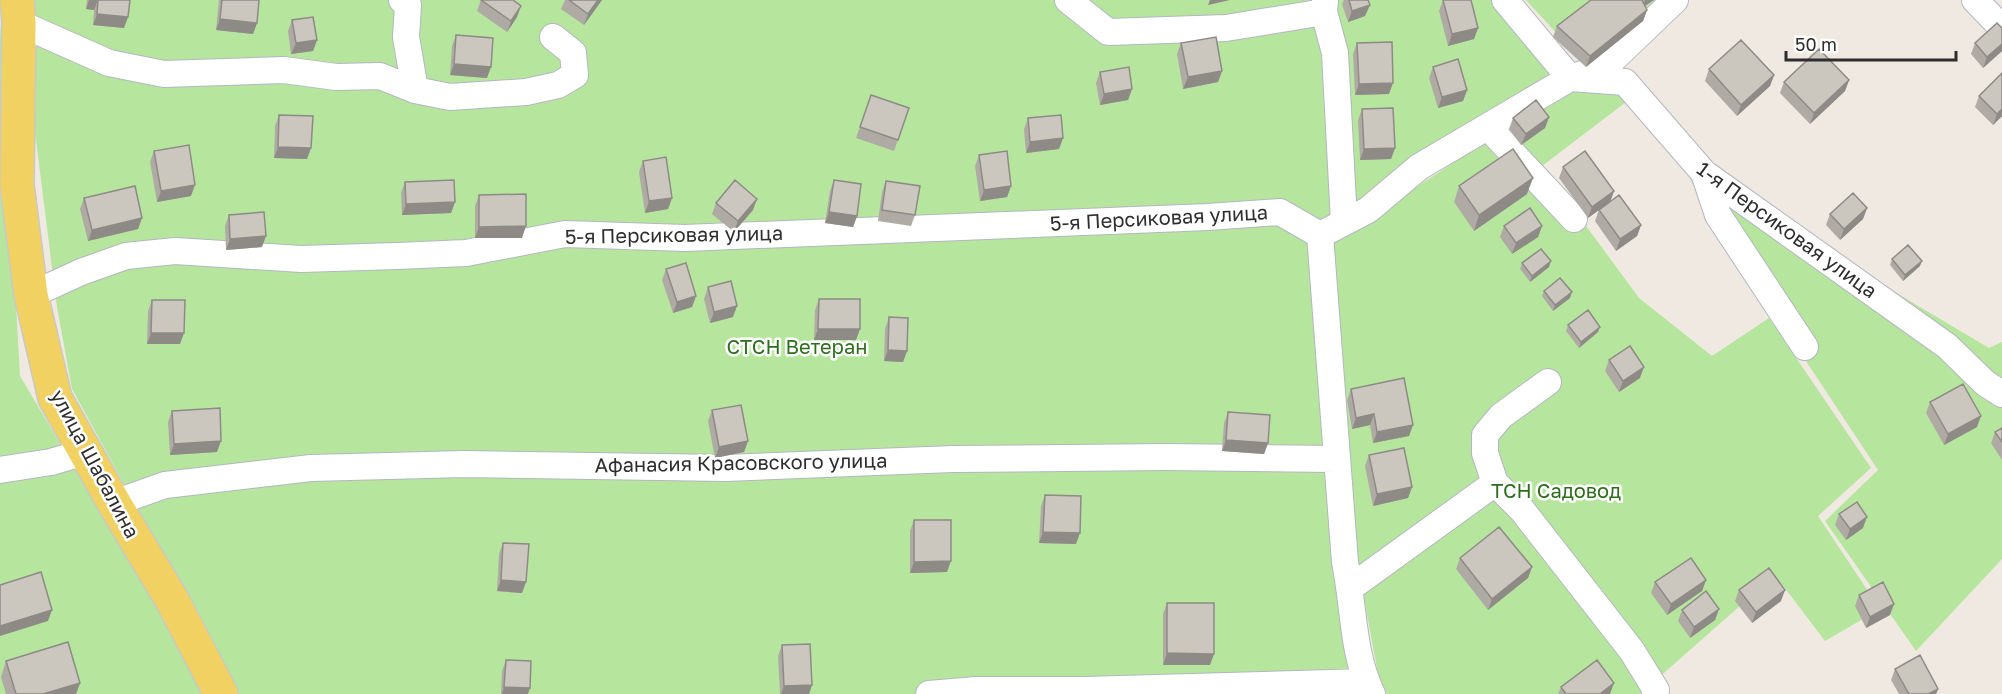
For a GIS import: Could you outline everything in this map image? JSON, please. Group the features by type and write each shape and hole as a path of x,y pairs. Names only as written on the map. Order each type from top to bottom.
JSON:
{"main road":[{"name":"улица Шабалина","path":"18,11 17,185 31,295 55,398 172,600 220,694"}],"street":[{"path":"402,0 408,5 406,37 415,90"},
{"path":"1068,0 1108,32 1226,28 1324,6 1335,53 1344,222"},
{"path":"1505,0 1570,78"},
{"path":"929,694 976,690 1369,688 1356,645 1345,562 1335,459 1320,235 1368,210 1419,168 1570,78 1606,66 1676,0"},
{"path":"1974,0 2002,28"},
{"path":"18,11 109,63 164,74 284,70 336,77 380,76 415,90 450,98 526,92 558,86 575,75 573,54 553,37"},
{"name":"1-я Персиковая улица","path":"1570,78 1625,81 1704,173 1947,346 1985,383 2002,394"},
{"path":"1488,127 1574,219"},
{"path":"1704,173 1718,215 1804,348"},
{"name":"5-я Персиковая улица","path":"31,295 81,272 126,256 175,251 301,259 466,253 565,234 686,238 1280,212 1320,235"},
{"path":"1548,382 1501,416 1485,435 1485,453 1495,483 1522,510 1632,651 1656,690 1655,694"},
{"path":"0,470 51,462 86,452"},
{"name":"Афанасия Красовского улица","path":"114,503 165,485 310,468 465,464 726,468 953,459 1153,457 1335,459"},
{"path":"1350,588 1495,483"}],"green space":[{"name":"СТСН Ветеран","path":"22,0 1510,0 1573,68 1327,237 1350,557 1379,694 239,694 72,389 57,307 34,124"},
{"path":"1526,0 1655,0 1584,63"},
{"path":"0,20 20,376 209,694 0,694"},
{"name":"ТСН Садовод","path":"1612,73 1630,99 1542,166 1639,298 1712,356 1769,318 1871,468 1818,516 1880,609 1825,641 1775,575 1640,694 1387,694 1378,674 1359,571 1332,242 1573,85"},
{"path":"1684,167 1989,348 2002,342 2002,559 1916,651 1825,521 1878,470 1708,213"}],"building":[{"path":"98,0 130,0 128,17 97,14"},
{"path":"222,0 259,0 257,23 220,19"},
{"path":"481,0 513,0 521,6 511,21"},
{"path":"569,0 598,0 588,14"},
{"path":"1349,0 1368,0 1370,5 1352,11"},
{"path":"1443,0 1471,0 1478,28 1452,34"},
{"path":"1591,0 1642,0 1647,10 1590,56 1557,26"},
{"path":"313,17 317,40 296,43 292,20"},
{"path":"1997,23 2002,28 2002,44 1987,57 1975,43"},
{"path":"456,35 493,38 491,67 454,64"},
{"path":"1216,37 1222,71 1188,77 1181,43"},
{"path":"1741,40 1774,75 1741,105 1709,69"},
{"path":"1392,42 1393,83 1359,84 1357,43"},
{"path":"1819,49 1849,80 1814,113 1784,82"},
{"path":"1458,59 1467,90 1442,97 1433,67"},
{"path":"1129,67 1132,89 1104,94 1100,72"},
{"path":"2002,73 2002,109 1997,114 1979,96"},
{"path":"871,95 909,108 898,140 860,127"},
{"path":"1536,100 1549,117 1526,134 1513,118"},
{"path":"1393,108 1395,148 1364,149 1362,109"},
{"path":"279,115 313,116 311,148 278,147"},
{"path":"1061,115 1063,138 1030,142 1028,118"},
{"path":"189,145 195,185 161,191 154,151"},
{"path":"1513,149 1533,178 1479,215 1459,186"},
{"path":"1007,151 1011,186 984,190 979,155"},
{"path":"1585,151 1614,191 1592,207 1563,167"},
{"path":"666,157 672,198 649,201 643,161"},
{"path":"454,180 455,202 406,204 405,182"},
{"path":"735,180 757,199 738,221 716,203"},
{"path":"834,180 861,184 857,216 829,212"},
{"path":"886,181 920,186 915,215 882,210"},
{"path":"135,186 142,218 92,230 84,198"},
{"path":"1853,193 1867,208 1844,229 1830,214"},
{"path":"526,194 526,226 479,227 479,195"},
{"path":"1619,195 1641,225 1620,239 1599,210"},
{"path":"1530,208 1542,226 1516,243 1504,226"},
{"path":"264,212 266,236 230,239 229,215"},
{"path":"1908,245 1922,261 1905,275 1892,259"},
{"path":"1541,249 1551,261 1532,276 1522,263"},
{"path":"686,263 696,296 677,302 666,269"},
{"path":"1560,278 1572,292 1555,305 1544,291"},
{"path":"731,281 737,306 714,312 708,287"},
{"path":"819,299 860,299 860,329 818,329"},
{"path":"152,300 185,300 184,333 151,333"},
{"path":"1588,310 1600,327 1581,342 1568,325"},
{"path":"889,317 908,318 907,351 888,350"},
{"path":"1630,346 1644,367 1623,381 1609,360"},
{"path":"1404,378 1413,425 1377,432 1374,414 1356,418 1351,389"},
{"path":"1963,384 1981,416 1948,434 1930,402"},
{"path":"741,405 748,441 719,447 712,410"},
{"path":"220,408 221,441 174,444 172,411"},
{"path":"1228,412 1270,415 1268,443 1226,440"},
{"path":"2002,428 2002,442 1995,432"},
{"path":"1404,448 1412,487 1377,494 1369,455"},
{"path":"1045,495 1081,496 1080,533 1043,532"},
{"path":"1857,502 1867,517 1850,529 1839,514"},
{"path":"914,520 951,520 951,561 914,562"},
{"path":"1499,527 1532,567 1492,599 1460,558"},
{"path":"503,543 529,544 526,582 501,580"},
{"path":"1691,558 1706,580 1671,604 1655,582"},
{"path":"1769,568 1785,590 1756,612 1739,590"},
{"path":"41,572 52,610 0,626 0,585"},
{"path":"1883,582 1894,604 1870,617 1859,595"},
{"path":"1706,591 1719,609 1694,627 1682,610"},
{"path":"1167,603 1214,603 1214,654 1167,653"},
{"path":"68,642 80,683 43,694 16,694 6,661"},
{"path":"810,644 812,685 784,686 782,645"},
{"path":"1920,655 1938,689 1928,694 1909,694 1895,669"},
{"path":"506,660 531,661 530,688 504,687"},
{"path":"1597,660 1614,683 1600,694 1566,694 1561,687"}]}
